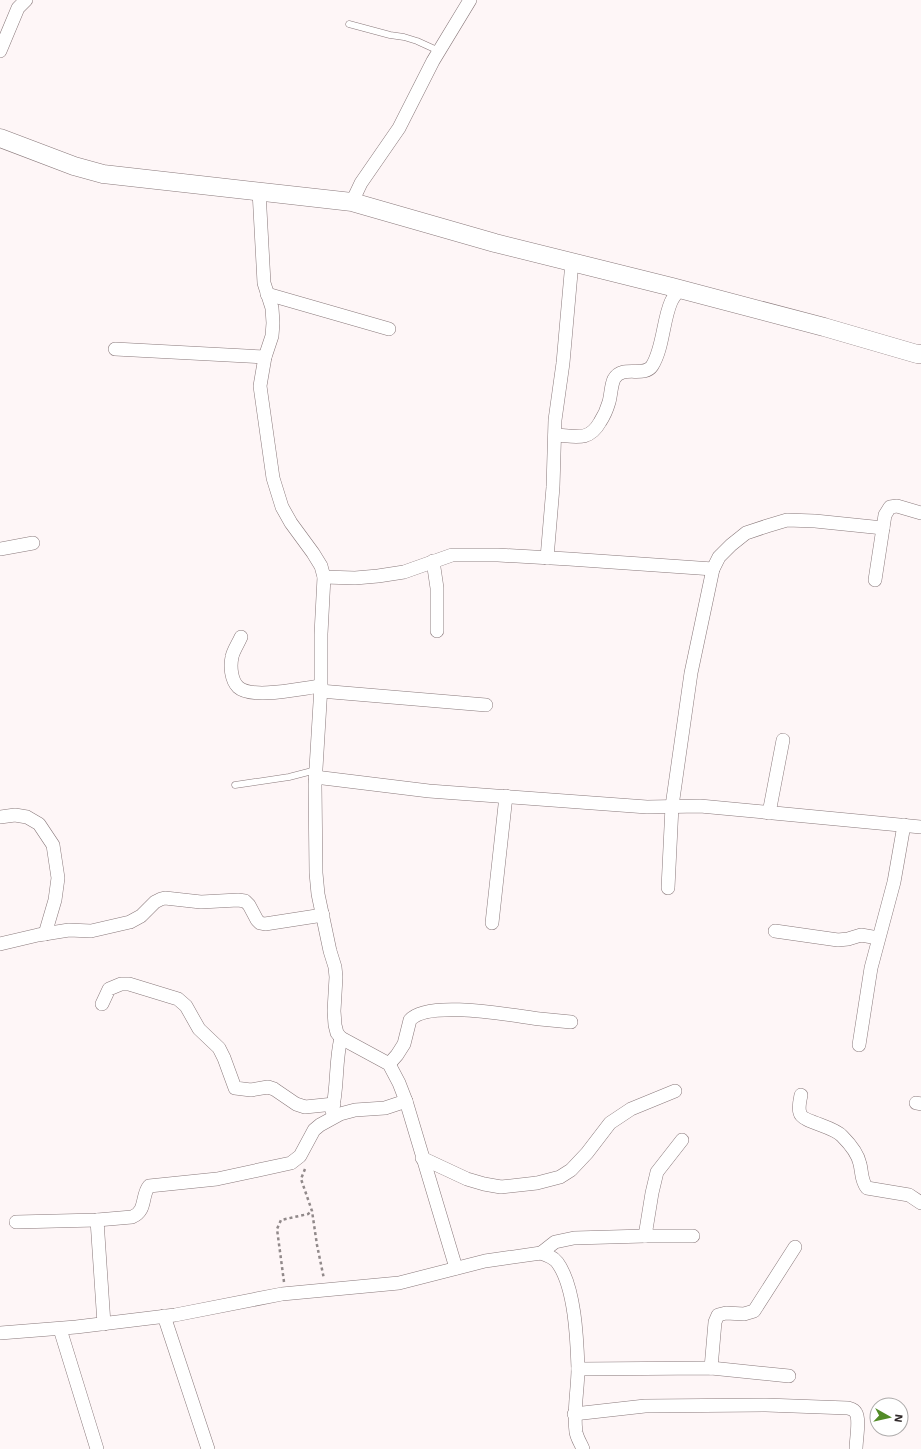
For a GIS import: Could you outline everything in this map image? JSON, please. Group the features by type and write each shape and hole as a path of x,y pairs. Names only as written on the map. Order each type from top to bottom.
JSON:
{"main road":[{"path":"0,138 74,166 103,174 352,202 495,243 679,289 824,327 916,354 921,354"}],"street":[{"path":"0,51 18,8 26,0"},
{"path":"352,202 361,183 399,128 439,51 470,0"},
{"path":"259,191 264,283 272,308 273,323 272,336 265,357 260,386 273,478 282,507 313,553 324,576 316,773 316,873 318,894 330,951 335,967 335,1025 341,1038 337,1059 334,1104 330,1119"},
{"path":"547,558 553,487 555,420 563,363 572,262"},
{"path":"555,435 589,435 596,430 608,404 614,378 620,373 628,371 645,371 652,367 656,358 671,302 679,289"},
{"path":"267,294 389,329"},
{"path":"115,349 265,357"},
{"path":"875,580 885,516 890,507 897,506 921,513"},
{"path":"668,888 672,806 691,673 713,569 720,557 731,545 746,533 787,520 815,521 883,528"},
{"path":"0,549 33,543"},
{"path":"324,576 355,578 404,572 452,555 498,555 713,569"},
{"path":"433,561 437,588 437,631"},
{"path":"241,637 232,656 231,667 233,679 238,687 247,692 270,693 320,689 486,705"},
{"path":"768,813 783,740"},
{"path":"316,773 429,791 647,807 700,806 915,829 892,888 878,938 871,968 859,1045"},
{"path":"492,923 506,796"},
{"path":"0,817 15,815 28,817 39,824 53,845 58,878 55,900 45,934"},
{"path":"0,944 69,930 91,931 130,922 141,916 155,902 165,898 201,902 245,901 249,905 257,920 260,923 265,924 323,915"},
{"path":"775,931 838,940 861,935 878,938"},
{"path":"102,1004 109,990 120,984 129,984 178,999 186,1006 199,1029 219,1048 235,1088 251,1090 268,1087 274,1089 296,1104 305,1106 334,1104"},
{"path":"389,1064 404,1044 410,1020 422,1013 437,1011 487,1011 571,1022"},
{"path":"341,1038 389,1064 399,1083 406,1101 456,1268"},
{"path":"422,1158 467,1179 501,1187 537,1183 560,1177 571,1170 610,1123 631,1109 675,1091"},
{"path":"801,1094 799,1110 800,1115 833,1129 842,1136 855,1152 860,1163 864,1184 867,1188 909,1195 921,1203"},
{"path":"16,1222 97,1220 132,1217 137,1215 142,1210 144,1196 149,1186 218,1179 291,1163 300,1156 314,1130 330,1119 340,1114 355,1110 385,1108 406,1101"},
{"path":"645,1236 657,1172 682,1140"},
{"path":"97,1220 104,1324"},
{"path":"541,1253 555,1242 574,1238 693,1236"},
{"path":"711,1368 715,1322 718,1315 726,1313 744,1314 754,1311 795,1247"},
{"path":"0,1333 104,1324 164,1316 282,1294 399,1283 485,1261 541,1253 548,1255 556,1262 563,1274 572,1300 578,1369 574,1414 576,1434 583,1449"},
{"path":"164,1316 208,1449"},
{"path":"60,1329 97,1449"},
{"path":"578,1369 711,1368 789,1376"},
{"path":"574,1414 653,1406 766,1405 848,1408 854,1410 858,1420 856,1449"}],"lane":[{"path":"349,24 390,35 404,37 439,51"},
{"path":"235,785 316,773"}],"path":[{"path":"305,1167 301,1179 312,1211 316,1245 324,1279 330,1290"},
{"path":"282,1294 284,1284 277,1229 278,1224 281,1220 308,1214 312,1211"}]}
